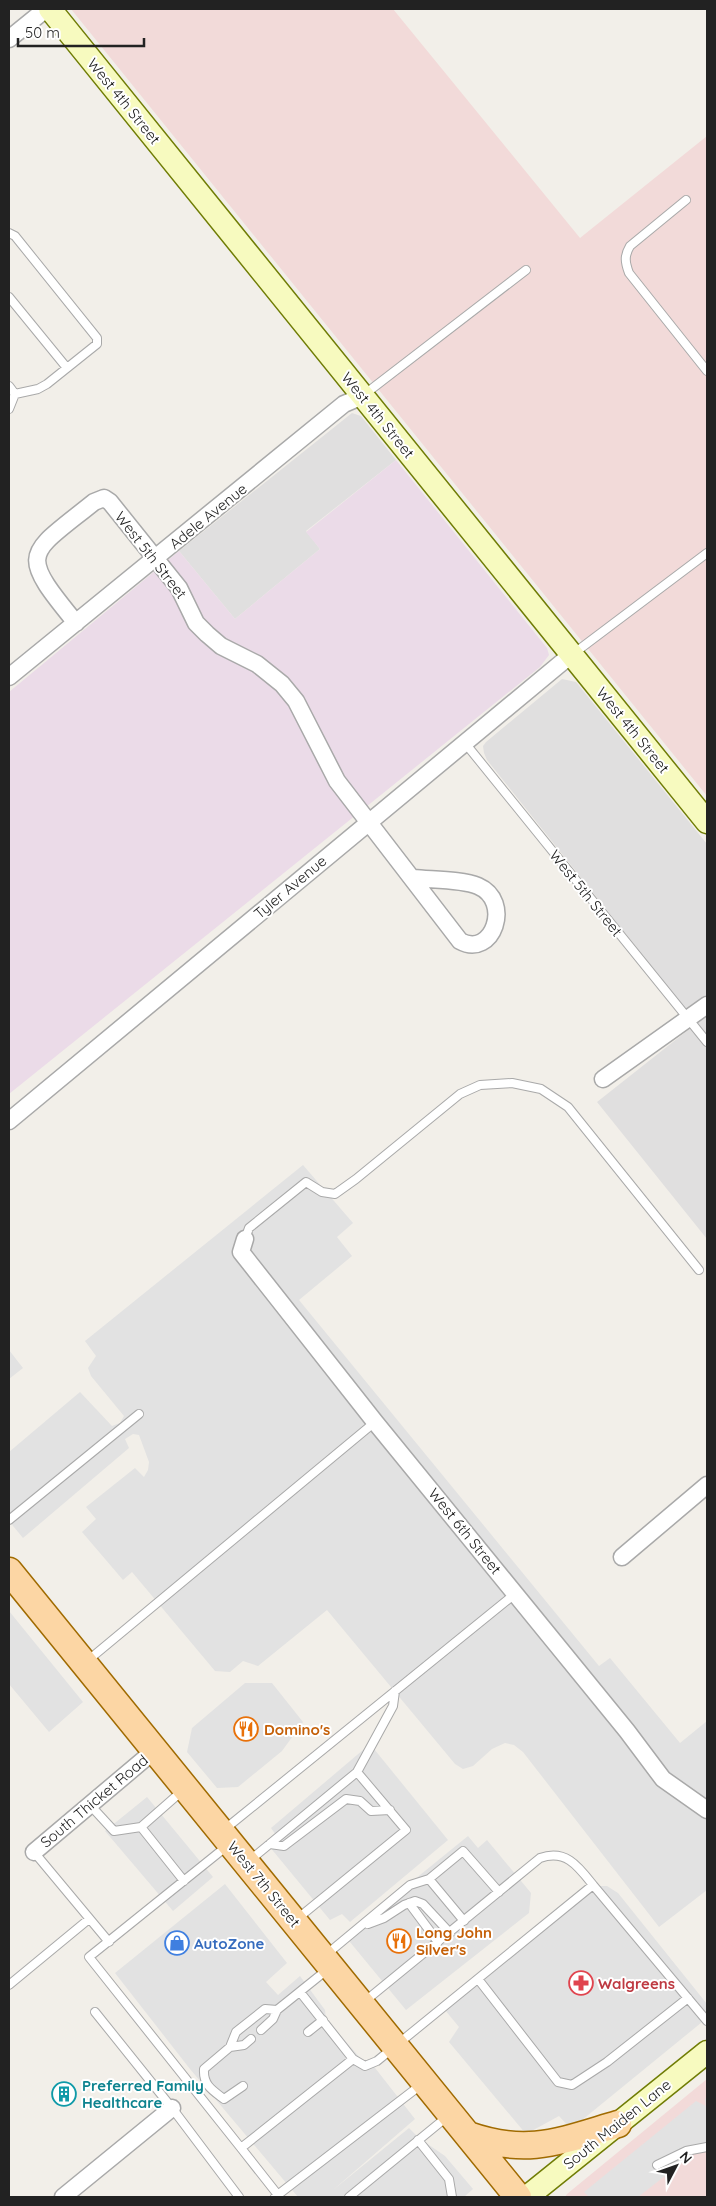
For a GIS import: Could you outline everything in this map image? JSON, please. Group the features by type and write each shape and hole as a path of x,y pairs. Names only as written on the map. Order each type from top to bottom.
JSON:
{"main road":[{"name":"West 7th Street","path":"9,1571 518,2197"},
{"path":"468,2135 499,2145 518,2146 553,2143 618,2124"}],"street":[{"path":"9,39 48,9"},
{"name":"West 4th Street","path":"48,9 707,822"},
{"name":"Adele Avenue","path":"9,677 344,404 363,396"},
{"name":"West 5th Street","path":"76,623 45,583 36,566 36,558 43,544 94,502 104,498 110,502 180,588 196,623 206,634 221,646 257,664 282,684 296,701 337,781 460,941 468,946 475,945 486,939 495,928 496,905 488,892 477,885 413,878"},
{"name":"Tyler Avenue","path":"9,1121 572,654"},
{"path":"603,1079 707,1005"},
{"name":"West 6th Street","path":"245,1239 241,1252 375,1422 516,1593 663,1779 707,1810"},
{"path":"622,1557 707,1485"},
{"name":"South Thicket Road","path":"34,1852 155,1750"},
{"name":"South Maiden Lane","path":"528,2197 707,2052"},
{"path":"64,2197 172,2108"}],"lane":[{"path":"686,200 630,246 625,254 626,263 629,273 707,371"},
{"path":"9,233 15,236 97,338 96,344 38,389 16,394"},
{"path":"363,396 526,270"},
{"path":"9,297 67,368"},
{"path":"9,386 16,394"},
{"path":"9,409 16,394"},
{"path":"572,654 707,553"},
{"name":"West 5th Street","path":"465,743 707,1042"},
{"path":"245,1239 249,1228 306,1182 322,1192 335,1194 460,1094 480,1085 512,1083 541,1089 568,1107 699,1270"},
{"path":"9,1520 139,1414"},
{"path":"84,1664 375,1422"},
{"path":"425,2082 276,2196 241,2148 89,1957 184,1881 226,1838 395,1691 516,1593"},
{"path":"247,1863 357,1772 393,1706 395,1691"},
{"path":"294,1921 406,1830 357,1772"},
{"path":"90,1805 114,1831 141,1827 186,1788"},
{"path":"270,1844 284,1846 346,1799 360,1801 371,1811 390,1810"},
{"path":"141,1827 184,1881"},
{"path":"261,2030 273,2019 277,2010 300,1992 363,1925 410,1885 429,1879 463,1851 499,1892"},
{"path":"34,1852 109,1942"},
{"path":"362,2005 540,1858 550,1854 569,1858 707,2021"},
{"path":"429,1879 464,1921"},
{"path":"300,1992 353,2059 365,2066 375,2063 593,1885"},
{"path":"363,1925 384,1918 415,1901 423,1904 450,1933"},
{"path":"409,1903 438,1942"},
{"path":"9,1985 89,1919"},
{"path":"478,1979 558,2082 572,2085 607,2062 688,1998"},
{"path":"230,2047 236,2032 264,2009 277,2010"},
{"path":"95,2012 240,2197"},
{"path":"308,2032 323,2020"},
{"path":"243,2086 224,2099 207,2086 204,2069 212,2060 230,2047 244,2044 251,2039"},
{"path":"241,2148 353,2059"},
{"path":"349,2197 449,2114"},
{"path":"418,2140 449,2179 452,2194 444,2197"},
{"path":"657,2165 686,2151 707,2147"}],"shaded area":[{"path":"71,9 393,9 580,238 707,136 707,796"},
{"path":"352,413 361,416 396,460 306,531 320,549 235,619 179,551"},
{"path":"396,460 547,648 549,655 540,667 9,1094 9,692 179,551 235,619 320,549 306,532"},
{"path":"562,679 576,682 707,844 707,1239 597,1102 697,1023 487,760 484,753 483,746 486,742"},
{"path":"303,1165 353,1223 337,1237 352,1256 299,1300 599,1666 610,1658 680,1743 707,1721 707,1890 659,1927 523,1752 514,1745 505,1743 492,1749 473,1766 463,1769 455,1764 327,1610 258,1666 243,1661 230,1672 215,1671 132,1572 123,1580 82,1532 96,1519 86,1507 135,1468 144,1477 148,1470 149,1462 139,1435 133,1434 125,1439 129,1448 23,1538 9,1521 9,1452 80,1392 112,1426 120,1423 124,1416 91,1376 88,1368 96,1356 85,1341"},
{"path":"9,1350 23,1368 9,1379"},
{"path":"9,1611 83,1702 49,1732 9,1684"},
{"path":"245,1683 272,1683 303,1722 282,1751 238,1787 217,1788 187,1752 192,1728"},
{"path":"370,1744 448,1840 350,1922 342,1914 330,1920 269,1846 278,1838 271,1828"},
{"path":"147,1797 213,1877 173,1911 105,1831"},
{"path":"468,1836 478,1848 487,1840 531,1893 529,1913 406,2010 345,1936"},
{"path":"225,1884 287,1963 266,1982 278,1995 300,1976 325,2010 326,2019 362,2060 372,2064 415,2119 333,2190 409,2128 419,2138 445,2156 473,2189 464,2197 298,2197 190,2069 115,1973"},
{"path":"593,1886 607,1886 618,1893 707,2004 707,2018 571,2129 559,2116 526,2134 449,2042 459,2027 440,2004 582,1891"},
{"path":"707,2079 707,2197 565,2197 567,2194"},
{"path":"707,2097 707,2151 692,2155 638,2197 589,2197 584,2192 696,2101 706,2106 705,2099"}],"place":[{"name":"Domino's","path":"246,1729"},
{"name":"Long John Silver's","path":"399,1941"},
{"name":"AutoZone","path":"177,1943"},
{"name":"Walgreens","path":"581,1983"},
{"name":"Preferred Family Healthcare","path":"64,2094"}]}
